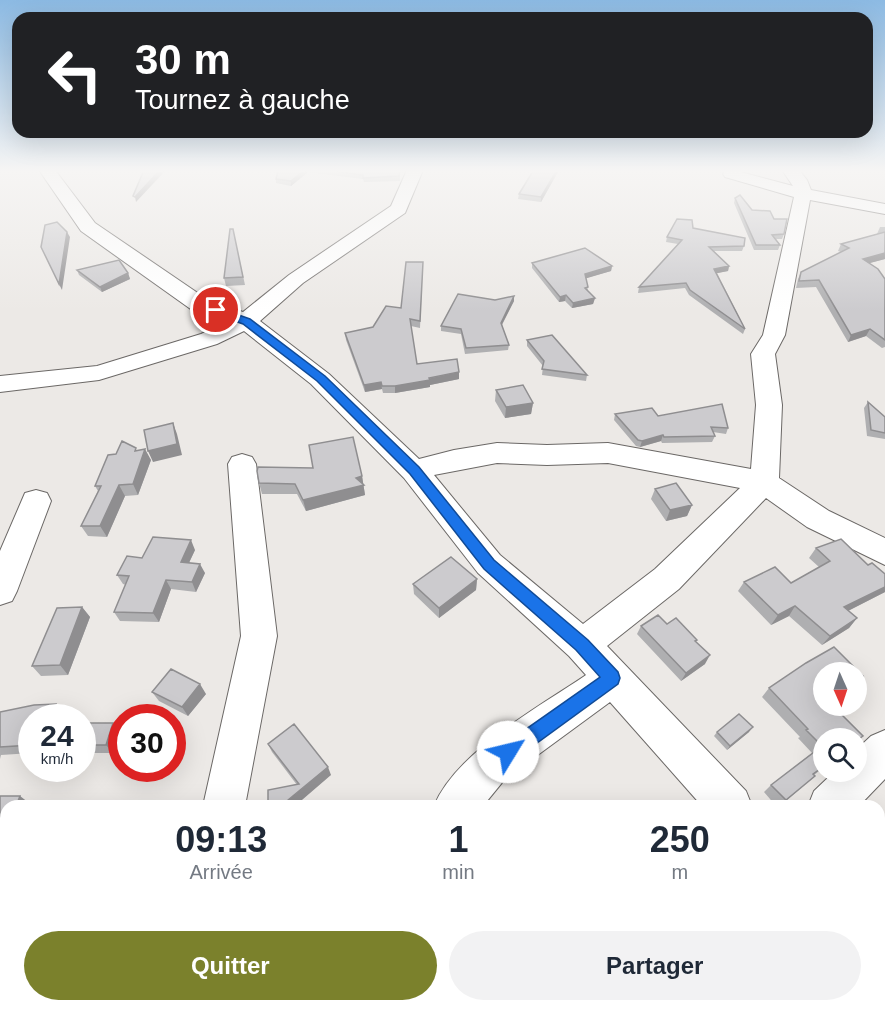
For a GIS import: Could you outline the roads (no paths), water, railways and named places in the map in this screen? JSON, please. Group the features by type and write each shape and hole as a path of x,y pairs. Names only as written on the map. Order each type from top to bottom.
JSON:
{"street":[{"path":"81,217 88,227 200,305 246,321 321,379 414,471 489,564 582,645 725,800"},
{"path":"0,384 99,373 209,339 246,321 296,279 387,217"},
{"path":"582,645 667,579 764,482 769,405 763,354 774,335 788,260 794,248 797,217"},
{"path":"414,471 454,460 497,453 548,455 608,453 764,482 818,519 885,552"},
{"path":"225,800 259,636 242,464"},
{"path":"0,591 36,501"},
{"path":"461,800 491,765 612,678"},
{"path":"835,800 885,750"}]}
